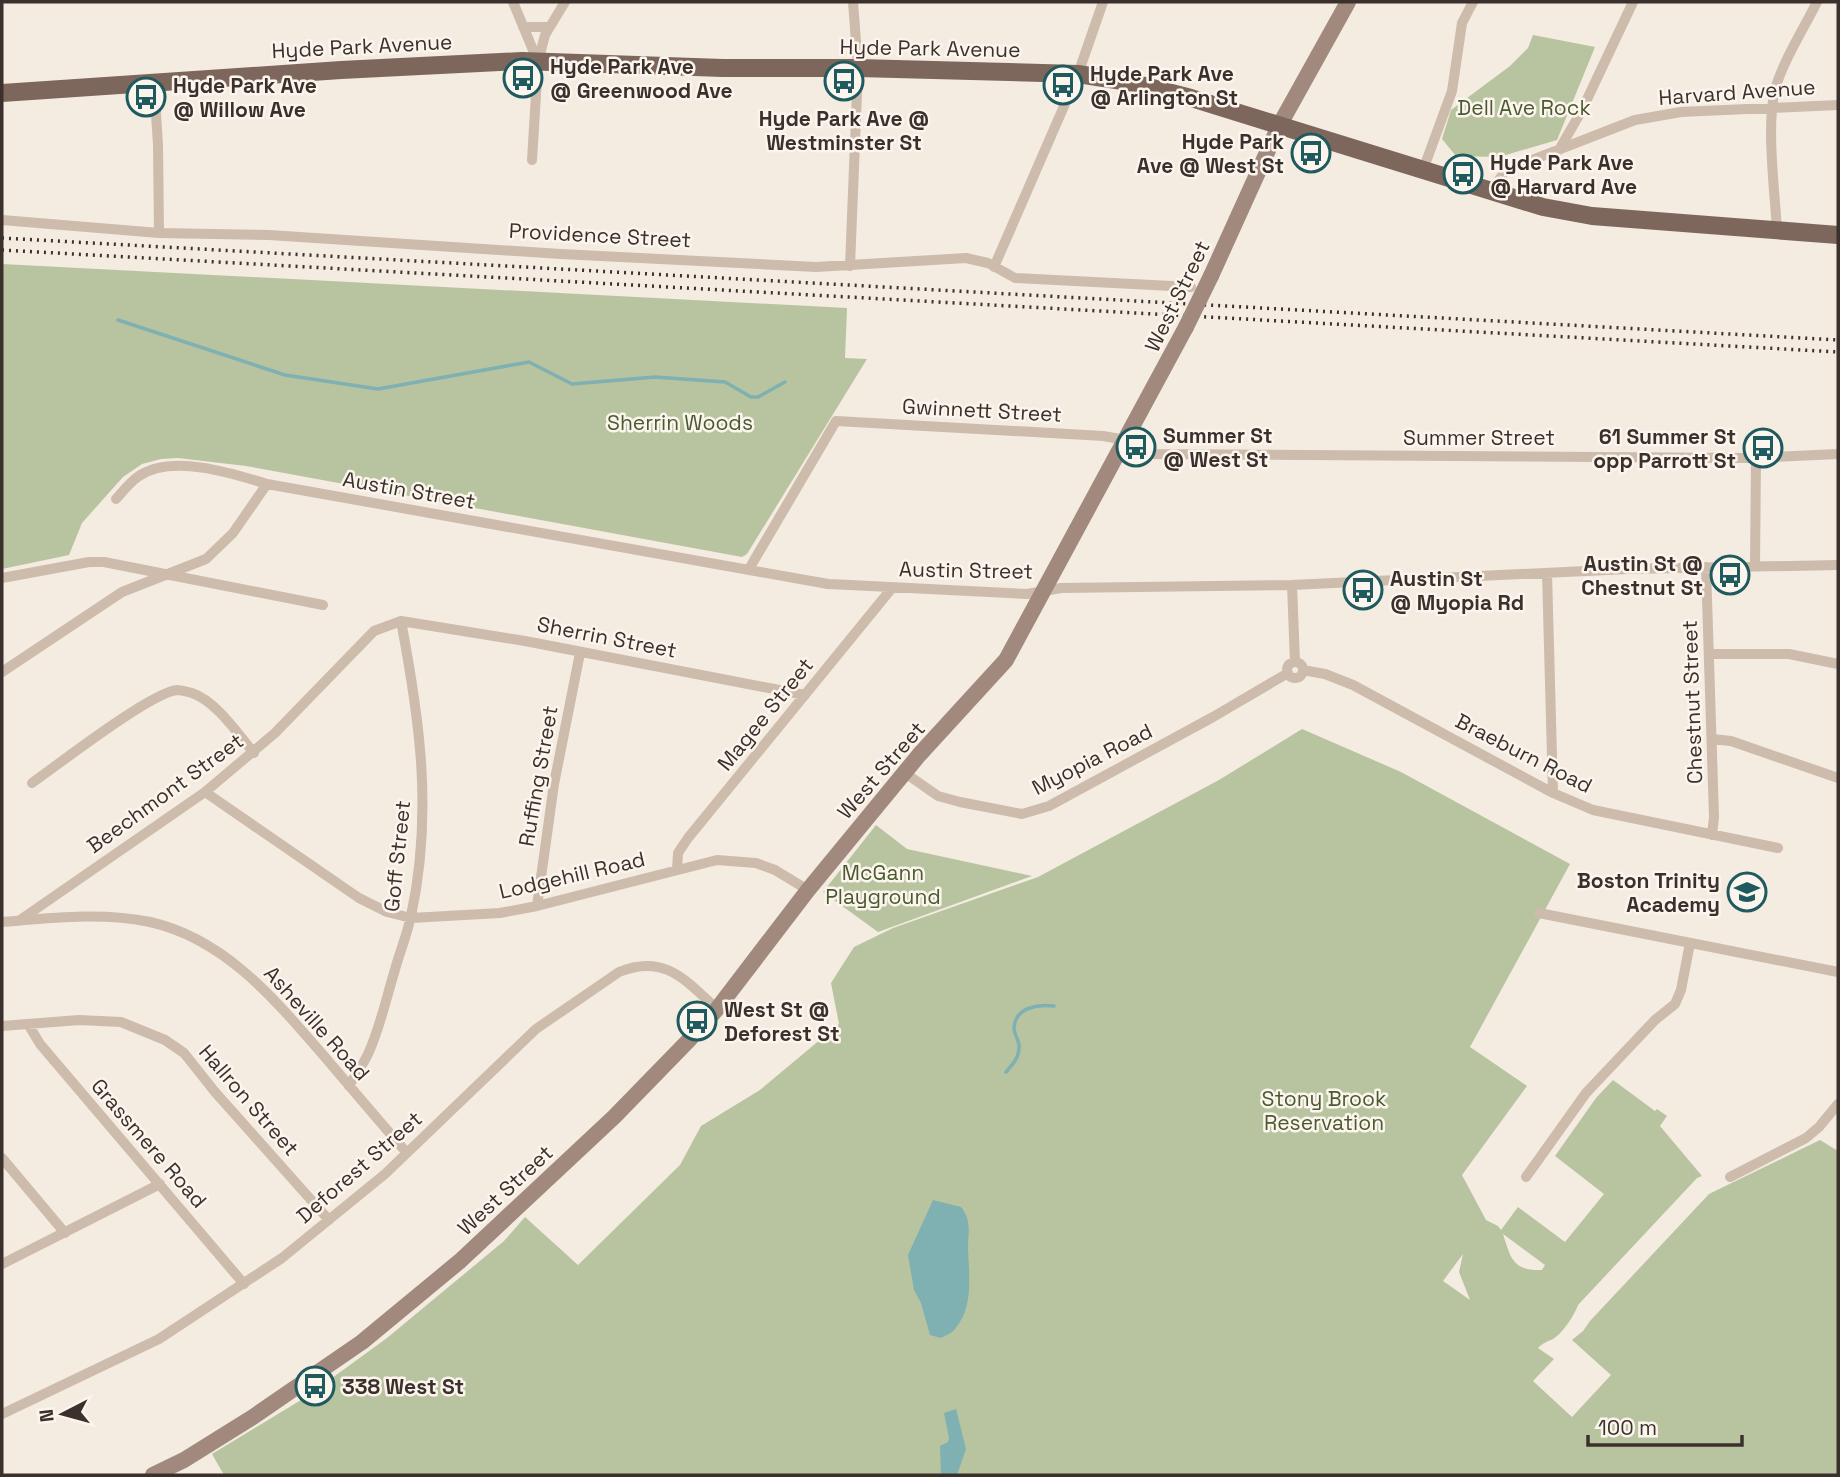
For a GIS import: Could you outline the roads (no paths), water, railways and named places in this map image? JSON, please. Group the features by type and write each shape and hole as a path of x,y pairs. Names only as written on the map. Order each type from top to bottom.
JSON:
{"main road":[{"name":"Hyde Park Avenue","path":"2,93 448,63 858,68 1078,75 1129,82 1543,207 1592,216 1838,235"}],"street":[{"path":"513,2 538,62"},
{"path":"532,160 538,62 549,27 565,2"},
{"path":"850,266 858,68 853,2"},
{"path":"994,267 1078,75 1103,2"},
{"name":"West Street","path":"153,1475 184,1460 254,1416 362,1342 460,1261 653,1079 717,1009 808,890 905,773 1006,660 1186,327 1279,126 1348,2"},
{"path":"1423,170 1452,90 1462,23 1472,2"},
{"path":"1559,150 1596,81 1633,2"},
{"path":"1777,231 1772,108 1778,82 1817,2"},
{"path":"523,27 549,27"},
{"path":"154,83 159,233"},
{"name":"Harvard Avenue","path":"1491,191 1506,170 1635,120 1681,112 1838,105"},
{"name":"Providence Street","path":"2,220 159,233 269,235 816,267 966,258 981,260 1010,276 1020,278 1191,287"},
{"name":"Gwinnett Street","path":"749,569 836,421 1103,436 1123,446"},
{"name":"Summer Street","path":"1123,446 1143,454 1308,457 1756,457 1838,454"},
{"path":"1755,566 1756,457"},
{"name":"Austin Street","path":"116,499 139,476 163,466 200,468 267,484 828,584 1020,594 1706,567 1838,565"},
{"path":"2,671 110,599 135,585 196,564 223,545 246,517 267,484"},
{"path":"2,578 97,562 323,605"},
{"name":"Chestnut Street","path":"1706,567 1714,817 1712,835"},
{"path":"1547,573 1553,793"},
{"path":"1292,585 1299,666"},
{"name":"Magee Street","path":"677,869 678,853 688,838 892,588"},
{"name":"Sherrin Street","path":"401,621 805,695"},
{"name":"Beechmont Street","path":"20,921 205,792 254,753 374,631 401,621"},
{"name":"Goff Street","path":"349,1086 368,1053 411,918 419,870 424,802 417,711 401,621"},
{"name":"Ruffing Street","path":"537,906 554,785 580,653"},
{"path":"1710,654 1789,653 1838,664"},
{"name":"Braeburn Road","path":"1299,666 1353,685 1553,793 1593,810 1778,848"},
{"name":"Myopia Road","path":"905,773 938,796 1022,814 1049,806 1288,673 1292,677 1299,677 1299,666"},
{"path":"32,783 138,709 178,690 195,694 220,713 254,753"},
{"path":"1712,739 1731,741 1838,778"},
{"name":"Lodgehill Road","path":"205,792 359,898 387,912 411,918 500,913 537,906 717,860 756,863 775,870 808,890"},
{"path":"1539,914 1838,972"},
{"name":"Asheville Road","path":"20,921 100,916 135,919 170,928 208,946 233,962 273,998 407,1153"},
{"path":"2,922 20,921"},
{"path":"1526,1177 1586,1093 1679,998 1690,943"},
{"name":"Deforest Street","path":"2,1414 159,1339 244,1284 329,1220 407,1153 537,1029 619,972 634,966 651,965 670,969 717,1009"},
{"name":"Hallron Street","path":"2,1026 79,1020 121,1022 165,1040 184,1053 215,1092 329,1220"},
{"name":"Grassmere Road","path":"28,1024 40,1044 244,1284"},
{"path":"1730,1177 1806,1138 1838,1104"},
{"path":"2,1158 65,1233"},
{"path":"2,1264 160,1184"}],"water":[{"path":"933,1200 961,1207 969,1227 968,1301 955,1329 941,1338 930,1335 921,1303 914,1290 908,1255"},
{"path":"956,1409 966,1449 957,1475 941,1475 940,1446 948,1442 949,1438 944,1413"}],"waterway":[{"path":"118,320 285,375 378,389 529,362 572,384 655,377 725,382 751,397 758,397 785,382"},
{"path":"1006,1072 1019,1052 1019,1042 1014,1030 1019,1015 1035,1006 1054,1006"}],"railway":[{"path":"2,238 1838,340"},
{"path":"2,250 1838,352"}],"place":[{"name":"Hyde Park Ave @ Greenwood Ave","path":"523,78"},
{"name":"Hyde Park Ave @ Westminster St","path":"844,81"},
{"name":"Hyde Park Ave @ Arlington St","path":"1063,85"},
{"name":"Hyde Park Ave @ Willow Ave","path":"146,97"},
{"name":"Hyde Park Ave @ West St","path":"1311,153"},
{"name":"Hyde Park Ave @ Harvard Ave","path":"1463,174"},
{"name":"Summer St @ West St","path":"1136,447"},
{"name":"61 Summer St opp Parrott St","path":"1763,448"},
{"name":"Austin St @ Chestnut St","path":"1730,575"},
{"name":"Austin St @ Myopia Rd","path":"1363,590"},
{"name":"Boston Trinity Academy","path":"1747,892"},
{"name":"West St @ Deforest St","path":"697,1021"},
{"name":"338 West St","path":"315,1386"}],"park label":[{"name":"Dell Ave Rock","path":"1524,107"},
{"name":"Sherrin Woods","path":"680,422"},
{"name":"McGann Playground","path":"883,884"},
{"name":"Stony Brook Reservation","path":"1324,1110"}]}
